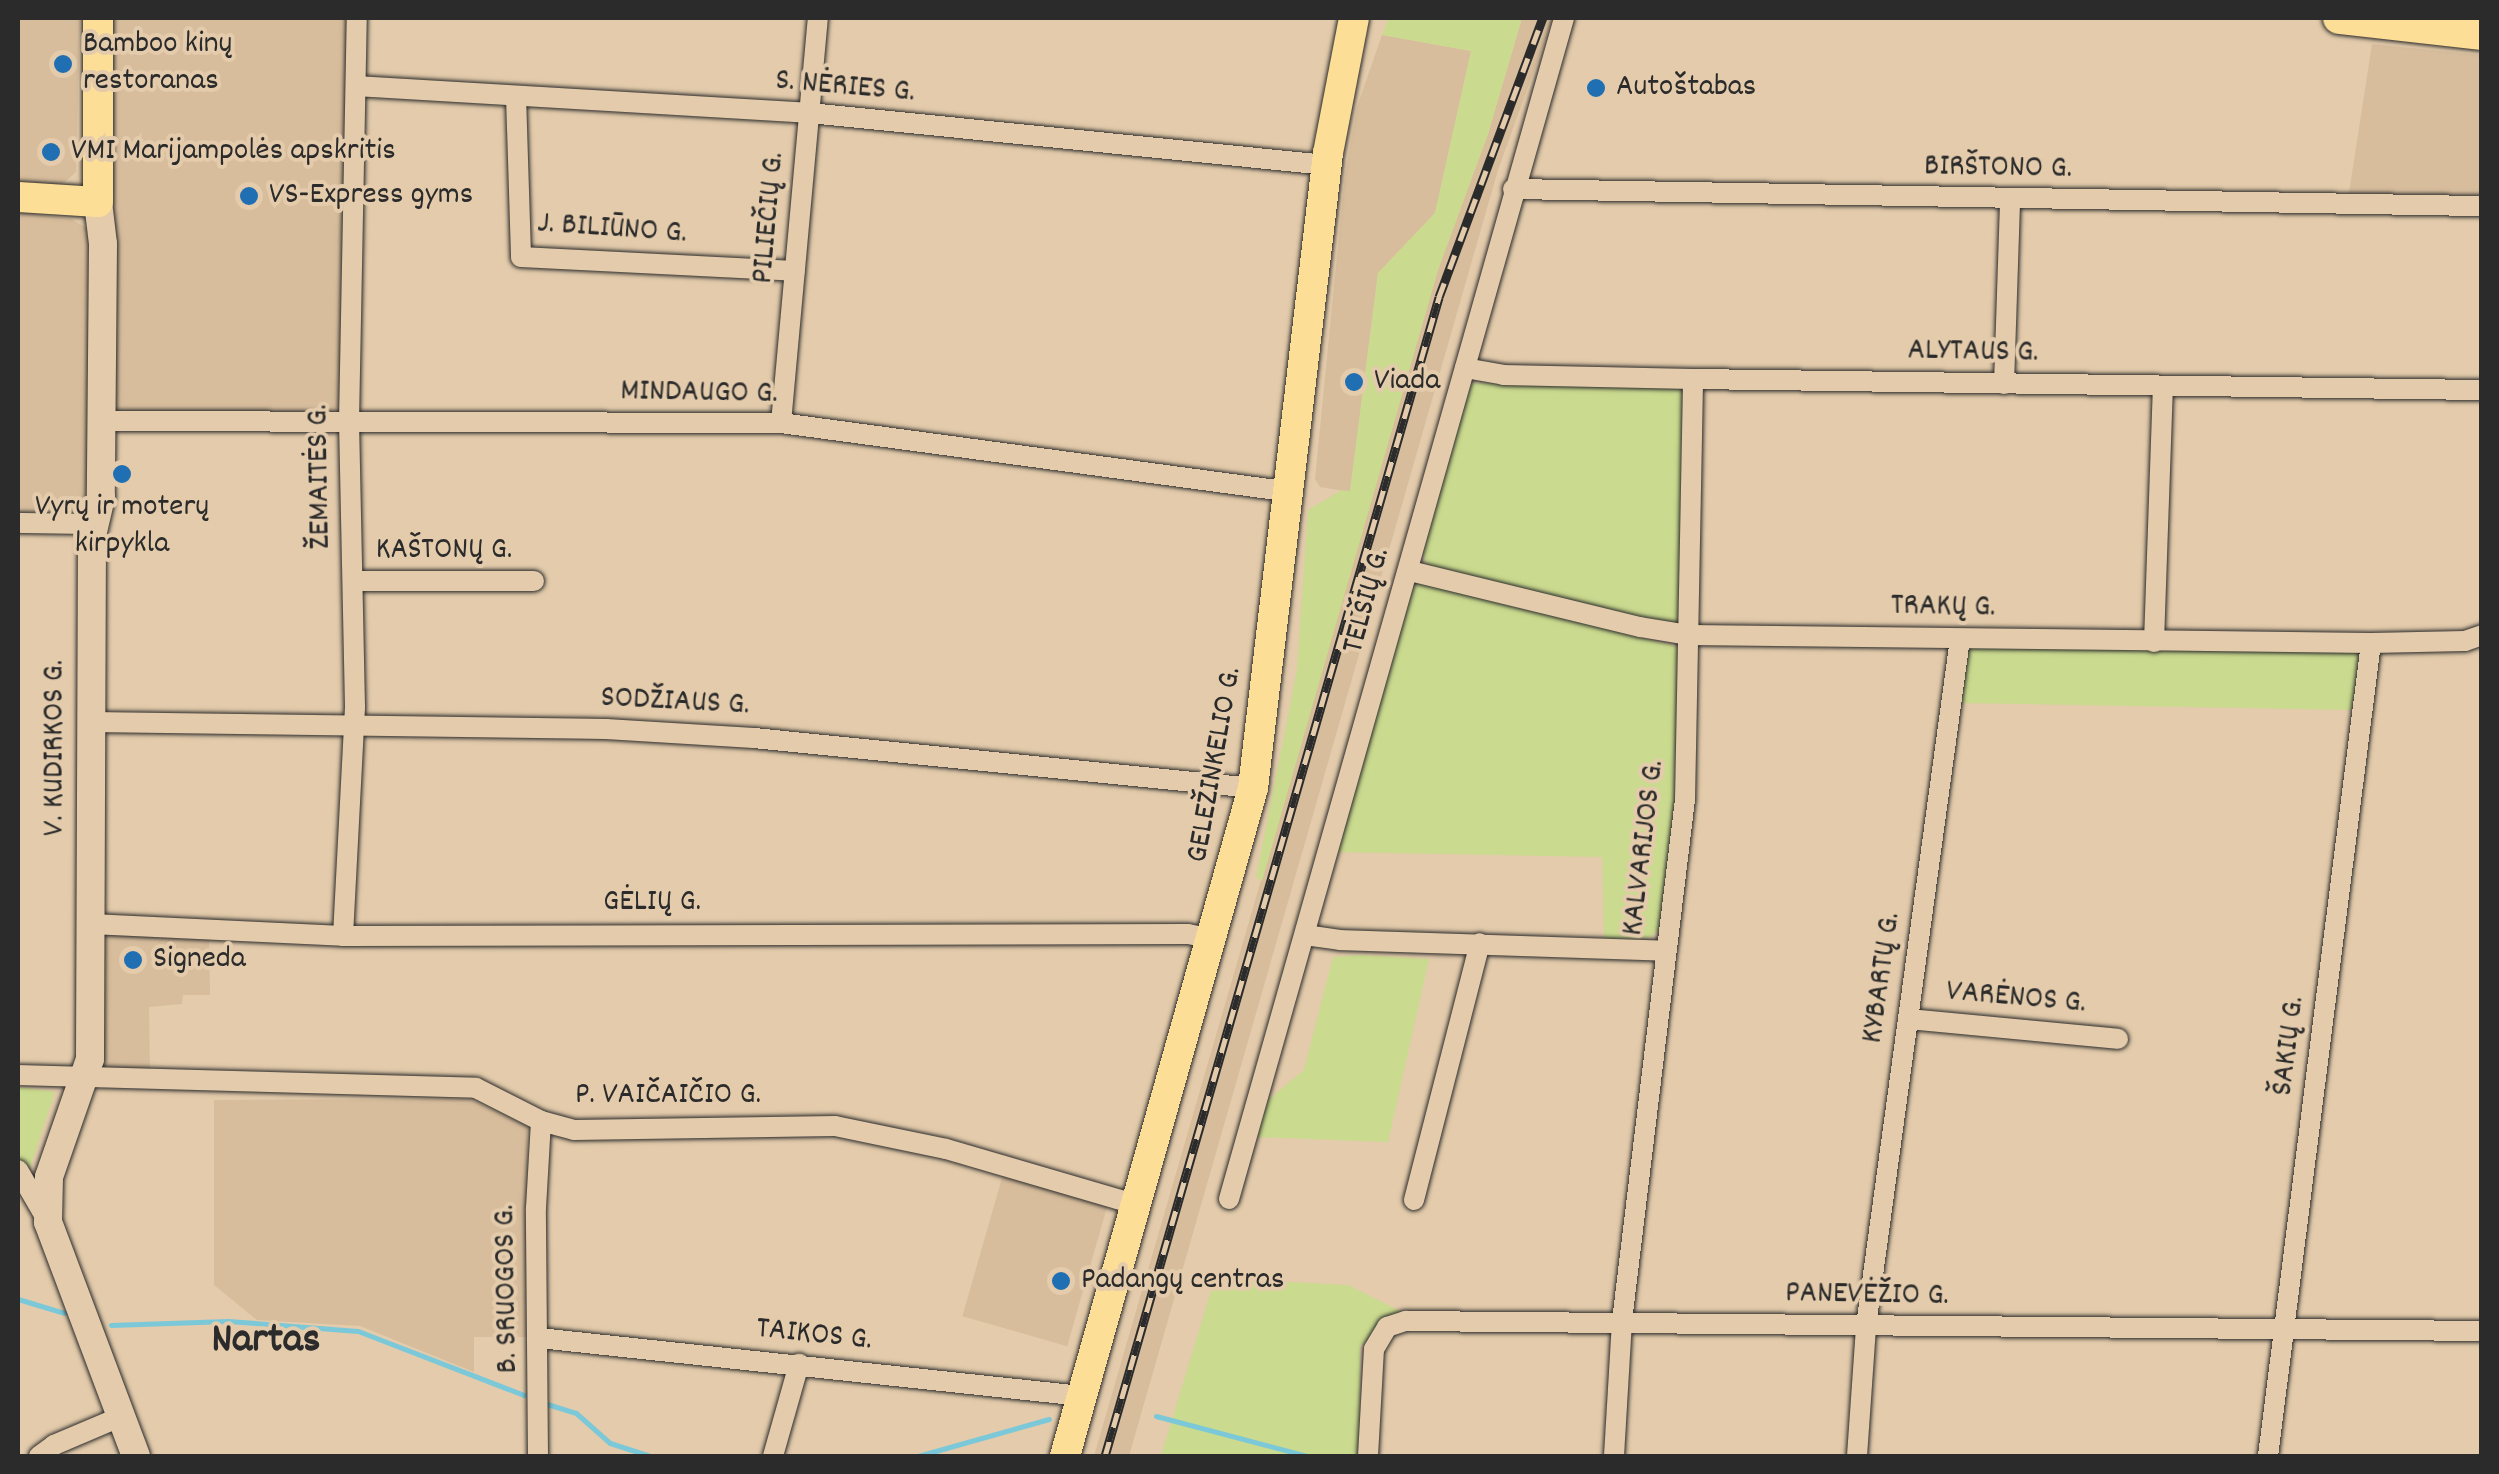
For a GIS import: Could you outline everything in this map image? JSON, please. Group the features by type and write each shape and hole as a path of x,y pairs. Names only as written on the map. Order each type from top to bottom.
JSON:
{"highway":[{"path":"2339,18 2482,34"}],"main road":[{"name":"V. KUDIRKOS G.","path":"98,18 101,497 94,524 90,1059 29,1175 136,1456"},
{"name":"GELEŽINKELIO G.","path":"1065,1456 1214,938 1253,788 1291,492 1326,165 1354,18"},
{"name":"GELEŽINKELIO G.","path":"1346,68 1372,18"},
{"path":"18,197 98,202"},
{"path":"53,202 77,213 102,236"}],"street":[{"name":"ŽEMAITĖS G.","path":"343,936 352,726 349,422 357,18"},
{"name":"PILIEČIŲ G.","path":"781,423 818,18"},
{"name":"TELŠIŲ G.","path":"1229,1199 1564,18"},
{"name":"S. NĖRIES G.","path":"357,86 810,114 1326,165"},
{"name":"J. BILIŪNO G.","path":"516,96 521,256 795,271"},
{"name":"BIRŠTONO G.","path":"1513,189 2482,206"},
{"path":"2004,384 2010,200"},
{"name":"ALYTAUS G.","path":"1464,368 1503,374 1694,379 2482,390"},
{"name":"KALVARIJOS G.","path":"1614,1456 1622,1322 1685,800 1694,379"},
{"path":"2154,642 2163,386"},
{"name":"MINDAUGO G.","path":"101,421 781,423 1291,492"},
{"path":"18,523 94,524"},
{"name":"TRAKŲ G.","path":"1410,571 1640,628 1688,635 2465,642 2482,634"},
{"name":"KAŠTONŲ G.","path":"353,581 534,580"},
{"name":"KYBARTŲ G.","path":"1857,1456 1866,1326 1960,639"},
{"name":"ŠAKIŲ G.","path":"2268,1456 2371,642"},
{"name":"SODŽIAUS G.","path":"91,722 539,726 754,738 1253,788"},
{"name":"GĖLIŲ G.","path":"91,924 343,936 1188,934 1214,938"},
{"path":"1304,935 1340,940 1664,951"},
{"path":"1414,1200 1480,943"},
{"name":"VARĖNOS G.","path":"1908,1019 2118,1039"},
{"name":"P. VAIČAIČIO G.","path":"18,1074 476,1088 541,1121 574,1130 836,1126 930,1145 1137,1205"},
{"name":"B. SRUOGOS G.","path":"538,1456 536,1208 541,1121"},
{"name":"PANEVĖŽIO G.","path":"1368,1456 1371,1364 1387,1327 1406,1321 2482,1331"},
{"name":"TAIKOS G.","path":"539,1338 1082,1396"},
{"path":"773,1456 799,1364"},
{"path":"39,1456 54,1445 120,1417"}],"shaded area":[{"path":"18,18 80,18 76,172 57,189 18,187"},
{"path":"113,18 348,18 341,404 333,412 112,413"},
{"path":"1522,18 1553,18 1498,170 1129,1456 1094,1456 1438,270 1488,134"},
{"path":"1382,35 1471,51 1435,213 1378,273 1350,492 1320,487 1315,479 1345,175 1357,107"},
{"path":"2372,44 2481,55 2481,195 2349,193"},
{"path":"18,212 71,219 90,230 90,503 74,513 18,512"},
{"path":"105,928 209,935 210,995 183,995 182,1004 149,1007 150,1071 102,1070"},
{"path":"469,1099 527,1126 530,1337 474,1337 474,1372 360,1326 257,1320 214,1285 214,1100"},
{"path":"1004,1171 1109,1201 1067,1346 962,1316"}],"green space":[{"path":"1389,18 1522,18 1488,134 1438,270 1262,881 1256,877 1297,670 1308,510 1342,490 1350,491 1378,273 1435,213 1471,51 1382,35"},
{"path":"1467,383 1671,386 1686,393 1678,626 1436,570 1426,563 1422,548"},
{"path":"1422,582 1675,646 1682,656 1680,795 1660,928 1651,937 1604,940 1602,857 1334,852 1410,588"},
{"path":"1960,639 2371,646 2370,710 1959,703"},
{"path":"1333,957 1429,959 1388,1142 1255,1137 1268,1100 1304,1070"},
{"path":"18,1087 55,1092 29,1171 18,1162"},
{"path":"1218,1268 1232,1279 1348,1285 1406,1314 1360,1346 1359,1456 1161,1456"}],"waterway":[{"path":"18,1299 64,1313"},
{"path":"111,1325 228,1321 358,1331 524,1395"},
{"path":"547,1404 576,1413 610,1443 650,1456"},
{"path":"1156,1416 1307,1456"},
{"path":"918,1456 1049,1419"}],"railway":[{"path":"1105,1456 1439,297 1543,18"}],"place":[{"name":"Bamboo kinų restoranas","path":"63,64"},
{"name":"Autoštabas","path":"1596,88"},
{"name":"VMI Marijampolės apskritis","path":"51,152"},
{"name":"VS-Express gyms","path":"249,196"},
{"name":"Viada","path":"1354,382"},
{"name":"Vyrų ir moterų kirpykla","path":"122,474"},
{"name":"Signeda","path":"133,960"},
{"name":"Padangų centras","path":"1061,1281"}],"district":[{"name":"Nartas","path":"266,1342"}]}
